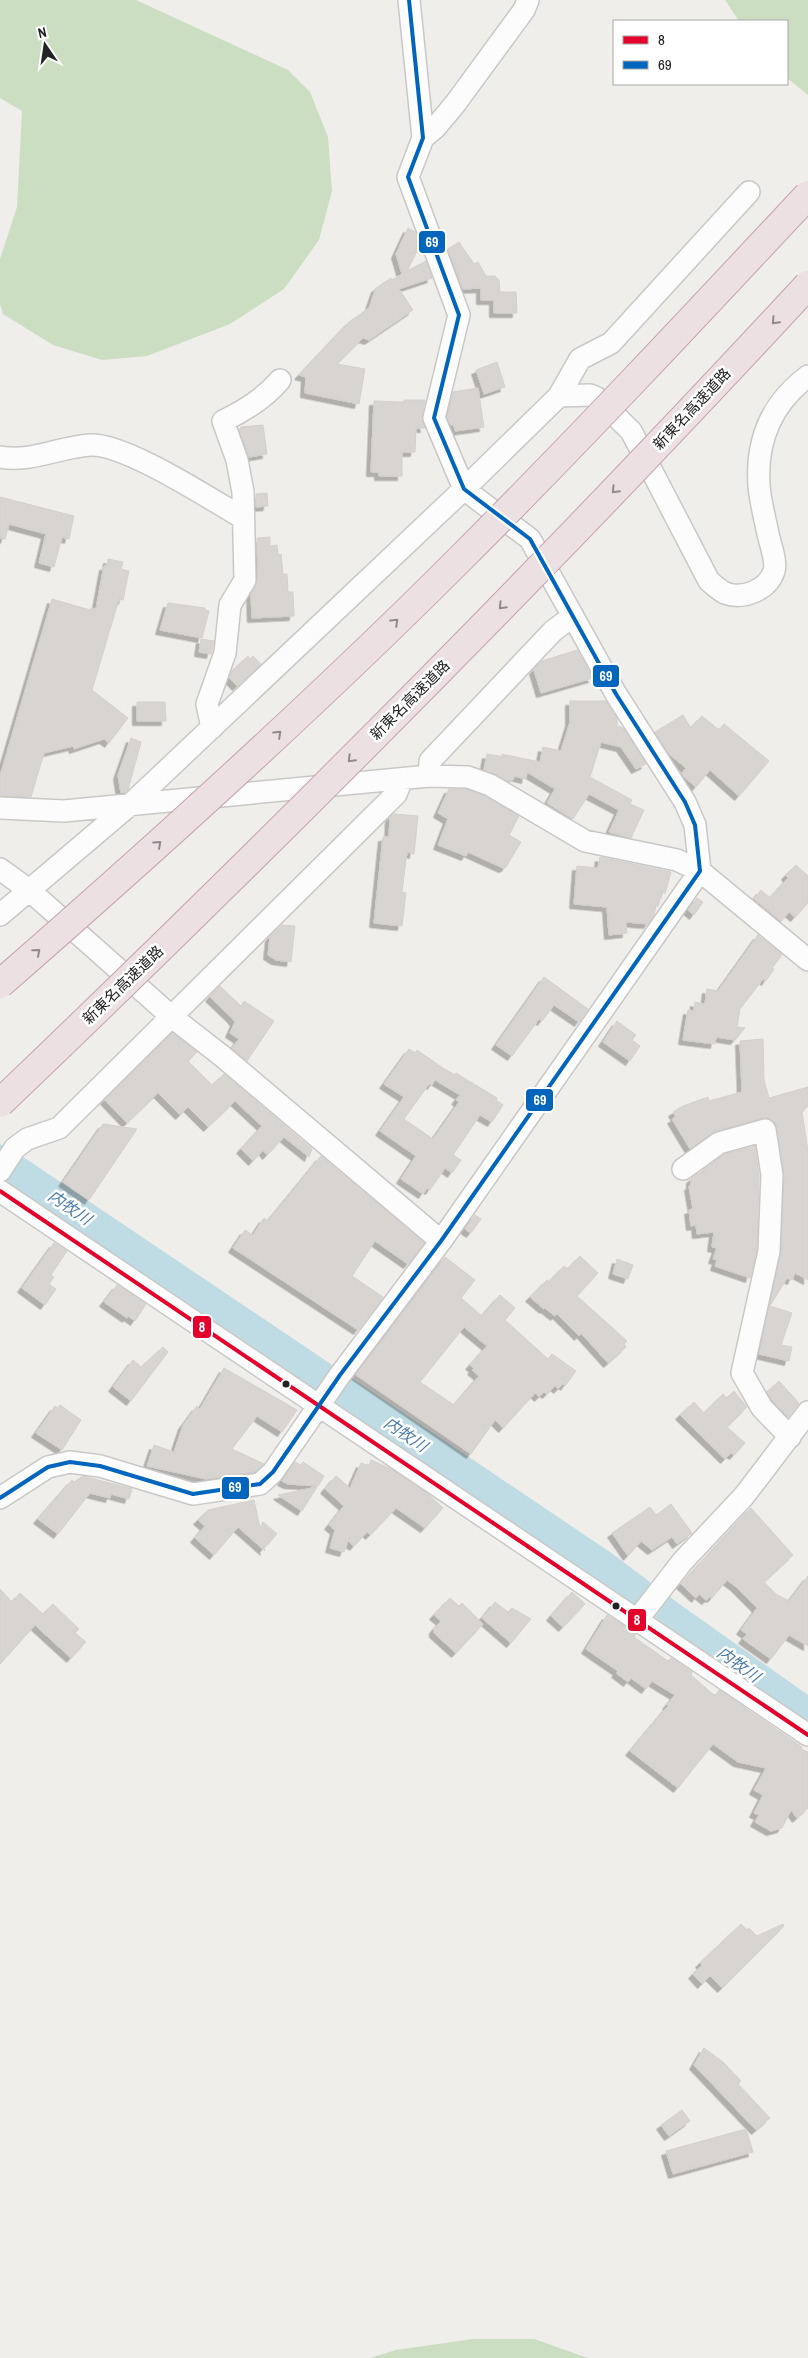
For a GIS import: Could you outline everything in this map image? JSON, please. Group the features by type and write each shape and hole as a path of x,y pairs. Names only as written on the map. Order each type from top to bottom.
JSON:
{"highway":[{"path":"0,984 88,908 277,736 458,562 631,385 808,195"},
{"name":"新東名高速道路","path":"0,1103 181,930 442,668 673,430 808,285"}],"street":[{"path":"0,1498 48,1467 70,1462 100,1466 193,1494 260,1484 273,1472 340,1375 441,1241 700,871 695,825 685,802 616,694 530,539 464,489 434,418 458,315 408,177 423,138 409,0"},
{"path":"423,138 435,128 456,104 524,10 528,0"},
{"path":"0,915 132,803 464,489 559,396 580,359 611,343 749,192"},
{"path":"559,396 590,395 597,398 631,431 710,581 723,592 736,596 751,594 768,584 775,569 759,485 762,449 770,417 791,388 808,376"},
{"path":"212,728 207,704 225,653 230,605 245,580 243,492 237,460 223,421 238,414 271,391 280,380"},
{"path":"0,457 14,460 90,445 112,448 138,459 243,518"},
{"path":"430,776 430,761 553,631 573,616"},
{"path":"0,808 64,811 430,776 468,777 490,785 584,841 677,860 700,871 808,960"},
{"path":"0,1172 15,1148 27,1139 60,1128 396,794 402,779"},
{"path":"0,869 29,890 172,1017 222,1056 441,1241"},
{"path":"683,1169 719,1142 765,1130 772,1176 769,1250 742,1372 762,1408 790,1437"},
{"path":"0,1191 322,1400 641,1615 808,1735"},
{"path":"641,1615 661,1588 744,1496 808,1412"}],"green space":[{"path":"0,0 136,0 288,70 310,92 328,137 332,191 319,240 284,289 230,324 147,356 102,360 53,345 3,314 0,304 0,259 17,207 22,111 0,98"},
{"path":"725,0 808,0 808,95 788,79 788,20 738,20"},
{"path":"473,2339 534,2339 588,2358 370,2358 396,2350"}],"building":[{"path":"408,228 415,232 420,245 407,271 426,261 432,278 399,289 413,310 369,340 363,338 337,364 365,369 359,404 305,393 306,377 299,375 349,322 369,308 376,288 391,278 392,280 402,274 396,254"},
{"path":"459,242 474,264 478,262 486,276 495,276 499,280 500,292 516,292 517,313 494,313 494,300 481,300 481,288 463,289 448,249"},
{"path":"497,362 505,387 484,394 476,370"},
{"path":"478,388 484,427 455,431 454,425 451,425 447,417 453,392"},
{"path":"404,400 425,400 422,416 425,428 416,428 415,452 402,452 402,476 379,476 379,472 371,472 374,401 404,402"},
{"path":"263,425 267,454 249,457 239,430 241,427"},
{"path":"267,493 268,506 256,507 256,494"},
{"path":"0,497 74,516 69,539 62,537 54,567 39,563 46,534 9,524 5,539 0,538"},
{"path":"270,537 270,546 277,545 278,555 281,554 283,574 287,574 288,592 293,592 294,616 252,618 251,594 258,580 257,538"},
{"path":"108,559 123,562 121,569 129,571 123,600 119,599 92,690 128,718 109,743 104,739 74,749 73,746 44,753 31,797 0,796 0,776 52,599 90,610 91,608 96,609 104,566 107,566"},
{"path":"168,603 205,608 205,610 209,611 202,638 160,630"},
{"path":"201,639 214,641 211,654 199,652"},
{"path":"577,650 593,678 541,693 534,670 542,661"},
{"path":"248,656 250,659 253,656 261,664 237,686 229,678 232,671"},
{"path":"570,701 606,701 617,719 617,726 623,728 646,764 636,769 621,747 601,742 590,777 632,800 630,804 644,810 631,838 609,832 619,810 589,794 573,819 547,803 555,789 527,772 526,779 514,776 513,780 507,781 484,770 487,754 504,757 501,754 540,762 543,747 561,751 570,722"},
{"path":"137,702 165,702 166,721 137,721"},
{"path":"683,715 691,728 702,716 719,730 724,724 769,761 739,796 710,770 696,787 684,777 682,773 686,768 669,754 655,732"},
{"path":"131,738 141,742 128,790 121,793 118,775"},
{"path":"449,789 466,789 485,796 519,816 509,835 521,842 506,867 503,868 468,852 466,856 438,845 448,819 438,813"},
{"path":"394,814 418,816 414,854 407,852 402,892 406,893 402,926 374,923 383,837 389,837 390,817"},
{"path":"600,857 671,872 665,894 662,891 658,906 656,906 654,915 648,924 626,922 627,933 609,935 607,907 574,904 577,866 598,868"},
{"path":"796,865 808,876 808,903 795,917 789,912 781,921 754,899 761,890 770,898 788,878 786,875"},
{"path":"697,898 703,902 694,915 688,910"},
{"path":"282,925 295,926 291,962 276,960 268,955 270,937"},
{"path":"758,935 782,955 772,968 774,969 766,981 763,979 740,1009 737,1027 745,1028 735,1040 716,1037 715,1044 683,1040 688,1010 694,1011 695,1002 705,1004 707,989 718,991"},
{"path":"544,977 588,1009 579,1022 554,1005 542,1021 539,1019 512,1056 496,1045"},
{"path":"220,986 241,1006 244,1001 274,1021 247,1061 232,1048 239,1039 230,1033 235,1022 210,997"},
{"path":"617,1021 636,1035 632,1040 640,1046 630,1061 603,1042"},
{"path":"172,1033 197,1052 188,1061 212,1085 224,1074 312,1149 309,1157 284,1137 267,1155 263,1150 253,1161 241,1149 262,1126 235,1101 208,1127 188,1107 180,1115 158,1093 127,1123 105,1100"},
{"path":"763,1039 764,1080 769,1098 808,1087 808,1106 802,1112 808,1151 808,1280 795,1273 792,1280 787,1278 770,1306 792,1313 781,1345 792,1347 789,1361 759,1354 781,1251 784,1175 775,1122 769,1118 762,1118 716,1131 690,1149 672,1119 676,1117 673,1112 683,1106 708,1097 709,1101 742,1092 740,1041"},
{"path":"409,1049 415,1053 417,1050 443,1068 455,1075 456,1073 497,1098 496,1100 503,1105 492,1122 480,1115 453,1155 461,1160 452,1173 445,1168 430,1190 427,1188 423,1194 401,1179 416,1156 380,1131 404,1097 384,1084","holes":["435,1080 460,1095 456,1100 459,1102 433,1139 404,1119 429,1084 432,1085"]},
{"path":"103,1124 137,1129 89,1200 63,1182"},
{"path":"755,1146 759,1176 757,1249 750,1278 715,1266 717,1260 713,1259 717,1248 712,1247 714,1232 697,1234 696,1225 691,1226 689,1210 693,1209 689,1186 691,1185 691,1179 697,1174 704,1173 703,1170 725,1154"},
{"path":"321,1156 424,1243 408,1264 375,1241 352,1276 383,1297 358,1330 233,1248 245,1230 253,1235 264,1218 268,1221"},
{"path":"475,1215 481,1219 471,1233 465,1229"},
{"path":"54,1243 67,1251 51,1275 54,1277 49,1284 56,1289 45,1305 22,1288"},
{"path":"580,1256 598,1273 577,1296 627,1341 624,1344 626,1347 608,1363 581,1333 579,1336 557,1314 555,1316 530,1297 547,1280 549,1282 564,1266 568,1269"},
{"path":"445,1257 475,1280 461,1298 482,1316 500,1295 515,1308 505,1320 548,1359 552,1354 576,1371 565,1386 563,1384 558,1389 555,1386 547,1394 544,1392 539,1397 535,1393 503,1428 495,1420 471,1454 356,1375","holes":["464,1327 487,1346 470,1365 474,1368 472,1370 479,1376 454,1405 420,1382"]},
{"path":"617,1259 633,1265 628,1279 613,1274"},
{"path":"117,1285 146,1304 135,1321 128,1316 127,1318 104,1302"},
{"path":"163,1347 168,1352 131,1401 113,1387 133,1360 141,1367"},
{"path":"224,1368 297,1410 282,1432 257,1416 232,1449 264,1464 254,1472 206,1479 147,1466 154,1445 174,1452 183,1425 197,1406 200,1409"},
{"path":"779,1381 799,1403 788,1417 767,1392"},
{"path":"734,1391 747,1407 727,1427 745,1443 734,1455 731,1453 725,1459 680,1415 694,1402 704,1413 723,1394 727,1398"},
{"path":"60,1405 81,1420 62,1450 36,1433 55,1406 58,1408"},
{"path":"371,1460 391,1469 427,1493 443,1508 425,1528 396,1508 370,1535 367,1532 354,1546 348,1541 344,1552 330,1548 335,1530 329,1525 344,1506 325,1489 336,1476 350,1488 361,1463 369,1466"},
{"path":"295,1462 301,1465 303,1462 324,1476 318,1486 288,1484 282,1481"},
{"path":"83,1476 132,1489 129,1499 111,1494 110,1498 90,1493 58,1534 38,1519 72,1480 74,1482"},
{"path":"317,1487 302,1511 278,1495"},
{"path":"254,1500 260,1528 263,1522 277,1534 264,1548 265,1551 238,1527 214,1555 195,1538 205,1526 198,1520 208,1510"},
{"path":"671,1504 692,1533 677,1544 672,1537 652,1550 641,1541 628,1556 612,1533 650,1507 656,1515"},
{"path":"751,1508 793,1555 764,1582 776,1594 789,1601 808,1576 808,1646 789,1635 771,1659 743,1639 747,1634 741,1630 757,1608 735,1586 727,1580 712,1598 710,1597 706,1600 699,1594 696,1598 681,1584"},
{"path":"0,1589 12,1602 20,1593 43,1614 53,1604 79,1629 75,1633 86,1642 71,1658 35,1625 0,1664"},
{"path":"572,1592 585,1604 563,1627 551,1616"},
{"path":"450,1598 459,1606 462,1603 483,1624 456,1653 434,1633 434,1629 441,1621 434,1615"},
{"path":"495,1602 508,1612 512,1608 531,1619 511,1643 482,1618"},
{"path":"607,1615 636,1634 634,1637 668,1661 671,1658 692,1672 691,1675 715,1696 719,1690 802,1747 801,1749 808,1752 808,1808 797,1818 791,1810 782,1828 771,1831 755,1822 759,1815 754,1813 763,1795 754,1790 766,1768 738,1762 713,1744 678,1788 630,1751 675,1695 652,1681 646,1689 631,1678 628,1682 616,1673 618,1671 586,1649"},
{"path":"741,1924 747,1930 749,1928 757,1936 783,1924 784,1926 722,1988 710,1976 702,1984 693,1974 702,1965 700,1963"},
{"path":"704,2048 723,2062 741,2081 738,2084 770,2118 756,2130 694,2065"},
{"path":"682,2110 690,2121 669,2136 661,2125"},
{"path":"746,2129 753,2152 673,2174 666,2151"}],"waterway":[{"name":"内牧川","path":"0,1160 600,1564 668,1615 808,1714"}],"transit line":[{"name":"69","path":"0,1498 48,1467 70,1462 100,1466 193,1494 260,1484 273,1472 340,1375 441,1241 700,871 695,825 685,802 616,694 530,539 464,489 434,418 459,315 408,177 423,138 409,0"},
{"name":"8","path":"0,1191 808,1735"}]}
